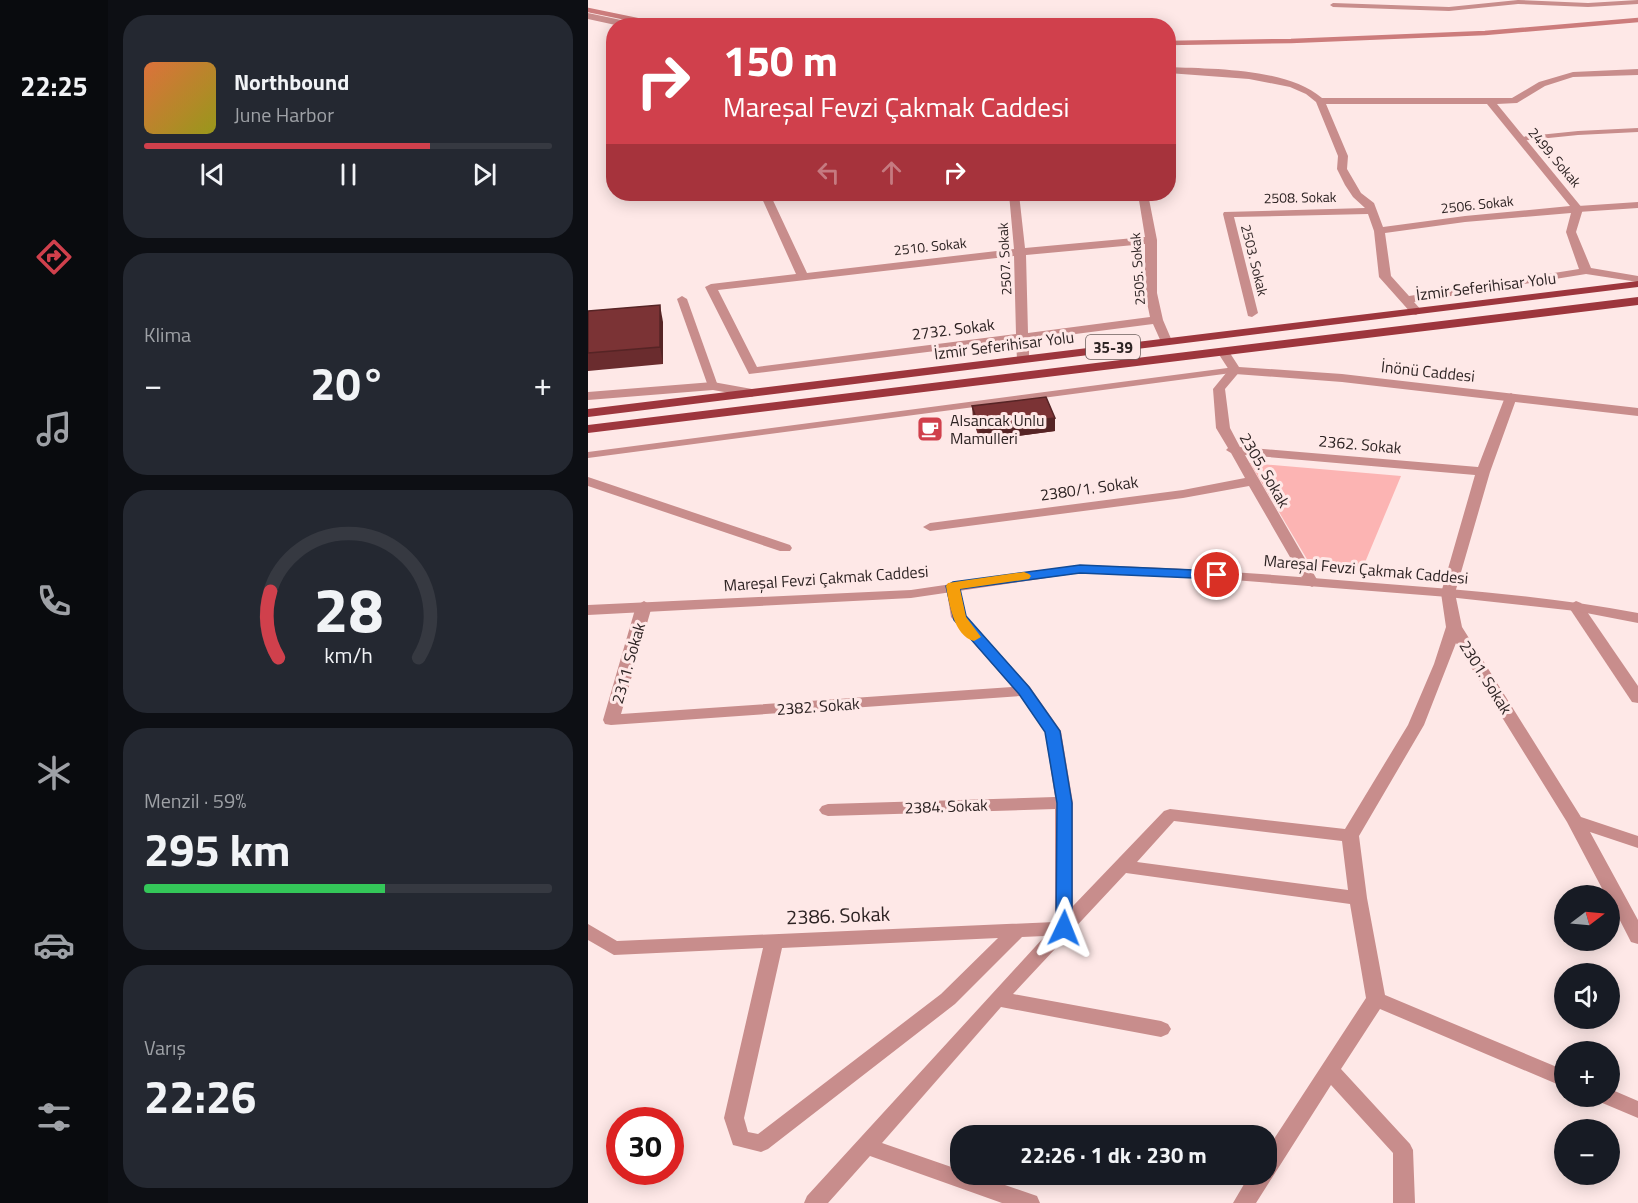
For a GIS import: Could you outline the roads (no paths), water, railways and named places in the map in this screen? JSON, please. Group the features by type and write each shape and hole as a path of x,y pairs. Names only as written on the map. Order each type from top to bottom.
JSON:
{"main road":[{"name":"İzmir Seferihisar Yolu","path":"588,413 1638,284"},
{"name":"İzmir Seferihisar Yolu","path":"588,429 1638,301"}],"street":[{"path":"588,16 606,20"},
{"path":"1176,70 1216,72 1269,80 1295,86 1320,101 1514,101 1529,88 1566,75 1604,70 1638,72"},
{"path":"1320,101 1343,156 1342,169 1357,195 1369,202 1379,231 1385,277 1416,311"},
{"name":"2499. Sokak","path":"1490,101 1578,209 1571,232 1586,271"},
{"path":"768,201 802,275"},
{"name":"2507. Sokak","path":"1015,201 1020,252 1023,359"},
{"name":"2505. Sokak","path":"1144,201 1151,240 1151,293 1157,320 1166,341"},
{"name":"2506. Sokak","path":"1379,231 1466,219 1578,209"},
{"name":"2508. Sokak","path":"1228,214 1372,211"},
{"name":"2503. Sokak","path":"1228,214 1252,313"},
{"name":"2510. Sokak","path":"753,371 711,287 802,275 1151,240"},
{"path":"1406,300 1586,271 1638,279"},
{"name":"2732. Sokak","path":"753,371 1157,320"},
{"path":"1224,353 1235,370"},
{"name":"İnönü Caddesi","path":"1235,370 1342,378 1638,412"},
{"name":"2305. Sokak","path":"1235,370 1219,389 1223,428 1233,450 1312,583"},
{"path":"588,396 713,387 752,393"},
{"name":"2301. Sokak","path":"1511,397 1483,471 1448,593 1454,627 1575,820 1638,937"},
{"name":"2362. Sokak","path":"1233,450 1483,471"},
{"name":"2380/1. Sokak","path":"930,527 1183,494 1252,481"},
{"path":"588,482 785,548"},
{"name":"Mareşal Fevzi Çakmak Caddesi","path":"588,610 911,594 1080,569 1170,572 1448,593 1576,606 1638,618"},
{"path":"953,586 959,617 1024,691 1053,731 1064,803 1064,928"},
{"name":"2311. Sokak","path":"611,720 644,606"},
{"path":"1576,606 1638,698"},
{"path":"1277,1152 1376,999 1350,837 1416,725 1442,664 1454,627"},
{"name":"2382. Sokak","path":"611,720 1024,691"},
{"name":"2384. Sokak","path":"828,810 1064,803"},
{"path":"815,1203 997,999 1170,815 1350,837"},
{"path":"1575,820 1638,842"},
{"path":"1122,866 1358,898"},
{"name":"2386. Sokak","path":"588,931 614,948 1064,928"},
{"path":"774,940 734,1118 740,1139 761,1143 948,999 1017,930"},
{"path":"997,999 1161,1029"},
{"path":"1376,999 1554,1075"},
{"path":"1330,1070 1403,1150 1404,1203"},
{"path":"1620,1102 1638,1110"},
{"path":"867,1147 1029,1203"},
{"path":"1244,1203 1256,1185"}],"lane":[{"path":"1333,5 1449,9 1518,2 1581,4 1638,2"},
{"path":"1520,139 1638,130"},
{"path":"1578,209 1638,205"},
{"path":"682,299 713,387"},
{"path":"588,455 1235,370"}],"waterway":[{"path":"588,10 627,18"},
{"path":"1176,43 1291,41 1485,33 1638,20"}],"place":[{"name":"Alsancak Unlu Mamulleri","path":"930,429"}]}
